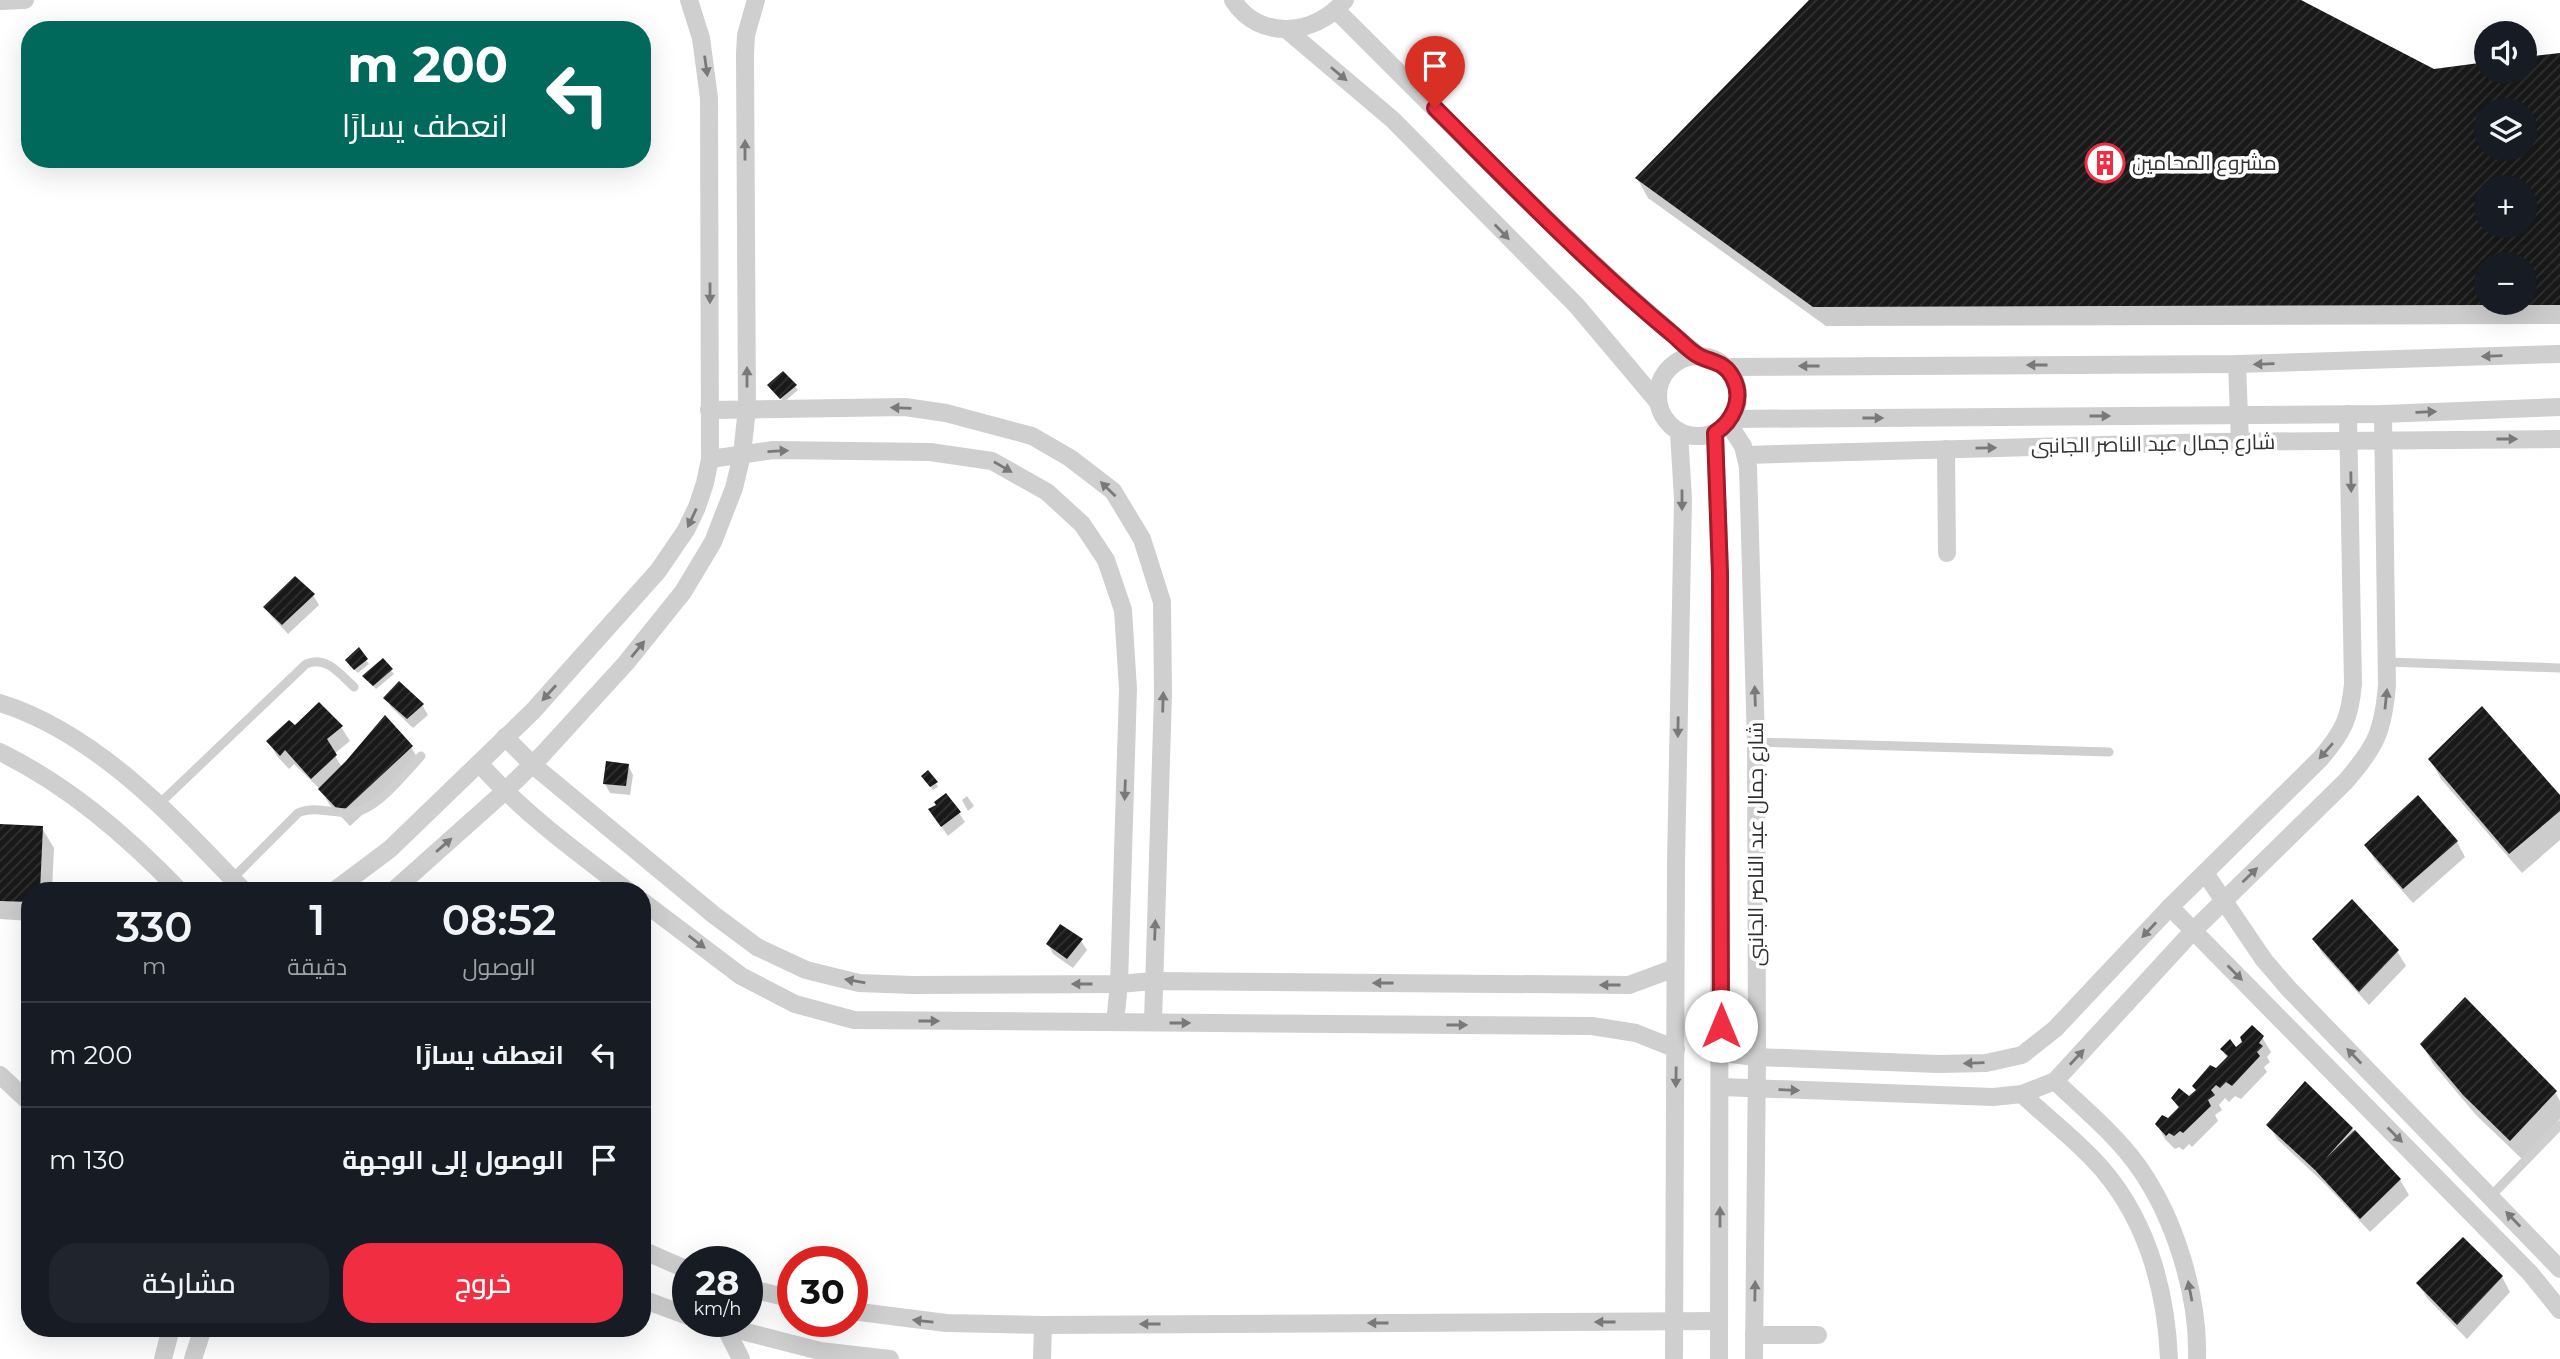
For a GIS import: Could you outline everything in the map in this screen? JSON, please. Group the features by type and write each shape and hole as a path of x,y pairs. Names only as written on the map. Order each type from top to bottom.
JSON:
{"street":[{"path":"0,1 25,0"},
{"path":"346,882 390,849 533,711 673,551 697,507 710,459 709,98 701,38 689,0"},
{"path":"403,882 533,765 626,663 683,592 717,533 734,488 742,456 747,408 745,54 746,35 756,0"},
{"path":"1231,2 1250,18 1268,27 1287,30 1314,24 1340,5 1553,225 1646,312 1699,356"},
{"path":"1287,30 1393,120 1577,306 1657,401 1669,424 1690,436 1724,425 2383,414 2560,407"},
{"path":"1725,367 2237,365 2560,354"},
{"path":"1657,401 1658,387 1673,364 1685,358 1699,356 1713,359 1725,367 1738,392 1737,406 1724,425 1720,587 1719,1359"},
{"path":"2237,365 2240,442"},
{"path":"709,410 905,407 946,413 1032,436 1070,458 1113,491 1142,538 1162,603 1163,694 1153,1022"},
{"path":"1721,1053 1757,1057 1938,1064 1986,1063 2022,1055 2054,1029 2204,873 2321,758 2339,737 2351,712 2353,677 2348,414"},
{"path":"1721,1087 1993,1097 2022,1094 2055,1081 2193,931 2346,781 2368,755 2384,720 2387,685 2383,414"},
{"name":"شارع جمال عبد الناصر الجانبى","path":"1724,425 1746,456 1756,742 1757,1089 1754,1359"},
{"path":"1674,1359 1675,968 1683,499 1679,432"},
{"name":"شارع جمال عبد الناصر الجانبى","path":"1746,456 2240,442 2560,439"},
{"path":"1946,449 1947,553"},
{"path":"710,459 774,450 930,452 992,461 1047,492 1082,524 1106,560 1124,610 1128,689 1119,984 1115,1022"},
{"path":"0,703 64,731 128,778 235,882"},
{"path":"505,737 533,765 714,915 757,947 806,970 859,983 1119,984 1153,981 1629,985 1675,968"},
{"path":"0,752 28,766 75,797 111,826 170,882"},
{"path":"479,763 504,792 541,825 616,882"},
{"path":"2204,873 2288,988 2560,1269"},
{"path":"651,908 741,976 795,1004 842,1017 866,1020 1592,1026 1636,1033 1676,1049"},
{"path":"2170,908 2530,1273 2560,1310"},
{"path":"0,1075 21,1095"},
{"path":"2055,1081 2138,1166 2160,1205 2191,1288 2198,1343 2197,1359"},
{"path":"2022,1094 2093,1159 2117,1188 2138,1223 2153,1261 2163,1299 2169,1359"},
{"path":"651,1254 672,1263"},
{"path":"651,1302 672,1310"},
{"path":"868,1313 946,1323 1043,1325 1719,1321"},
{"path":"1042,1359 1043,1325"},
{"path":"1754,1335 1818,1335"},
{"path":"163,1359 169,1337"},
{"path":"192,1359 201,1337"},
{"path":"730,1337 741,1359"},
{"path":"753,1337 815,1355 890,1359"}],"lane":[{"path":"158,805 306,664 314,660 323,661 354,687"},
{"path":"2386,662 2560,668"},
{"path":"1756,742 2109,752"},
{"path":"240,882 298,813 308,809 359,813 371,807 421,756"},
{"path":"2491,1196 2560,1125"}],"building":[{"name":"مشروع المحامين","path":"1809,0 2301,0 2434,69 2474,64 2474,84 2537,84 2537,56 2560,53 2560,305 2537,305 2537,252 2474,252 2474,305 1813,307 1635,178"},
{"path":"783,371 797,385 780,399 767,385"},
{"path":"295,576 315,594 282,625 263,607"},
{"path":"359,647 368,659 354,670 345,660"},
{"path":"383,658 393,669 373,686 362,676"},
{"path":"399,681 424,704 407,719 383,698"},
{"path":"319,702 343,726 327,739 337,755 311,779 285,750 280,756 266,741 289,720 295,725"},
{"path":"2482,706 2560,795 2560,811 2509,854 2428,759"},
{"path":"385,715 413,746 341,813 318,789"},
{"path":"606,761 629,764 626,786 603,784"},
{"path":"928,770 938,782 930,787 921,776"},
{"path":"946,793 961,812 941,827 928,809 936,805 934,802"},
{"path":"2418,795 2458,841 2403,889 2364,845"},
{"path":"0,824 43,826 40,882 21,882 21,902 0,901"},
{"path":"2352,899 2399,950 2359,992 2312,939"},
{"path":"1060,924 1083,939 1067,959 1046,944"},
{"path":"2465,997 2557,1091 2510,1141 2463,1095 2420,1044"},
{"path":"2252,1025 2264,1036 2259,1043 2263,1046 2257,1052 2260,1056 2232,1086 2226,1082 2220,1088 2216,1085 2211,1090 2215,1095 2208,1100 2211,1106 2183,1133 2180,1131 2174,1136 2169,1133 2166,1136 2155,1124 2162,1115 2168,1118 2179,1107 2171,1098 2179,1088 2189,1096 2196,1090 2192,1086 2210,1065 2216,1068 2228,1056 2220,1049 2230,1039 2236,1047 2242,1042 2240,1037"},
{"path":"2305,1081 2353,1128 2326,1158 2355,1130 2401,1179 2360,1219 2315,1170 2266,1125"},
{"path":"2463,1237 2503,1276 2457,1325 2416,1283"}],"place":[{"name":"مشروع المحامين","path":"2105,163"}],"route":[{"path":"1435,108 1646,312 1699,356 1713,359 1725,367 1738,392 1737,406 1731,419 1715,433 1720,573 1721,1026"}]}
